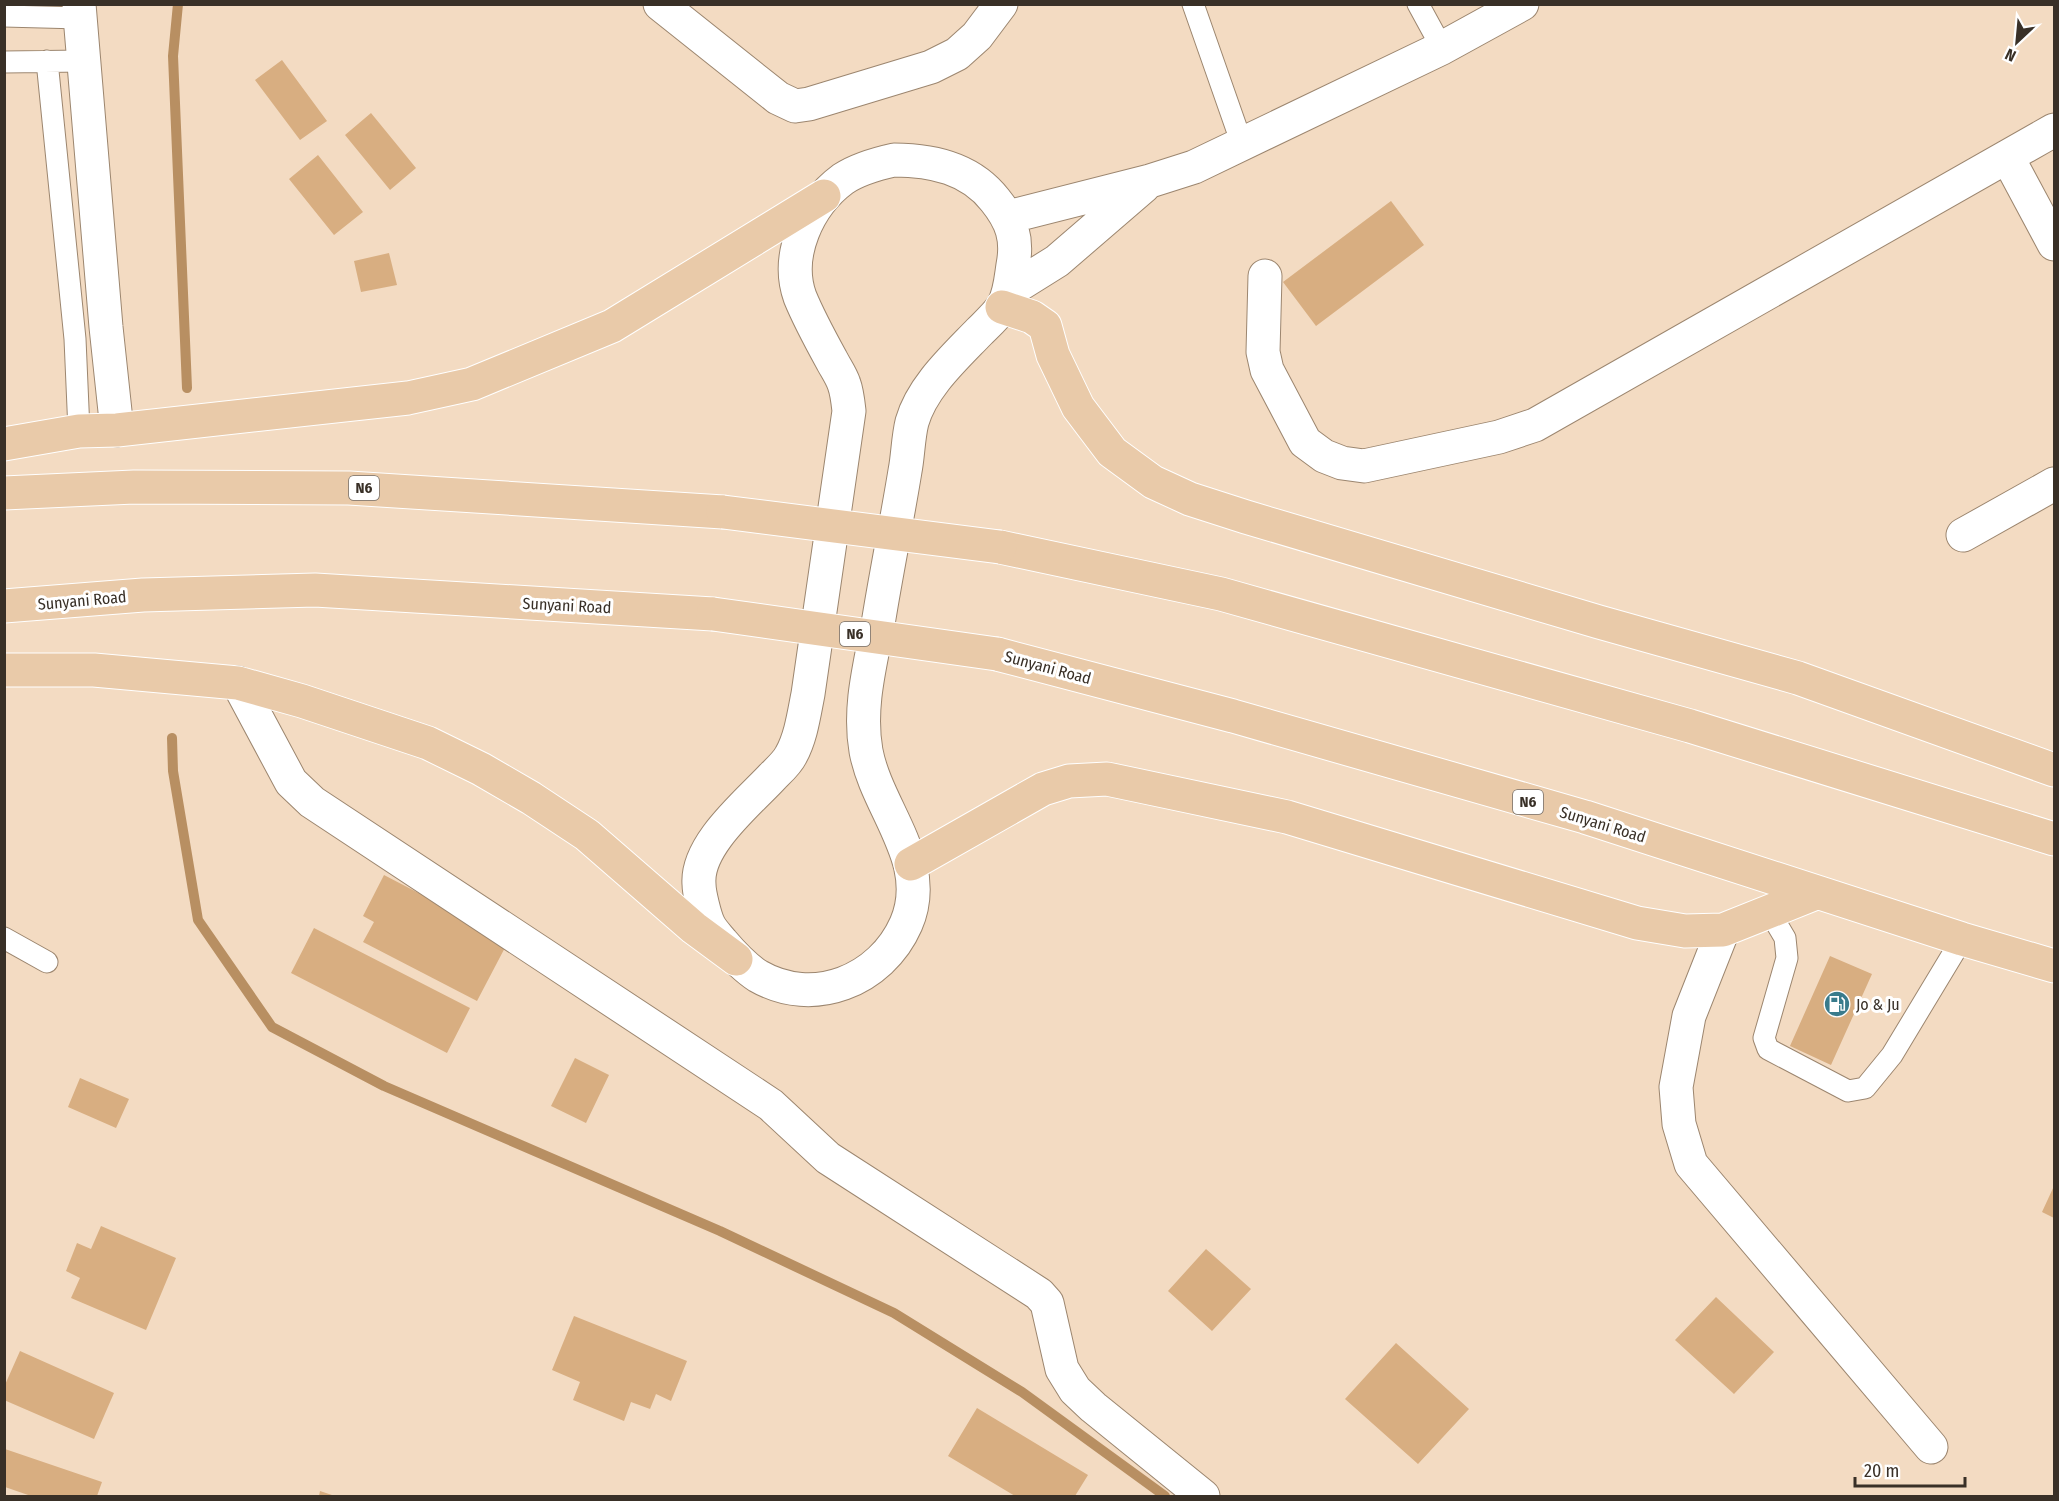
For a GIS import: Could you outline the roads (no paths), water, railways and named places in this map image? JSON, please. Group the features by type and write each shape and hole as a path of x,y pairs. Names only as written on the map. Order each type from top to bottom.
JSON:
{"main road":[{"path":"4,444 79,431 117,430 408,398 472,384 612,326 824,196"},
{"path":"1005,299 1045,326 1053,355 1078,406 1112,452 1154,482 1190,499 1246,518 1588,619 1798,678 2055,770"},
{"name":"N6","path":"4,493 134,487 349,488 723,512 1000,547 1233,597 1690,726 2055,838"},
{"name":"Sunyani Road","path":"4,606 143,595 315,590 713,614 997,654 1233,716 1584,817 1962,939 2055,966"},
{"path":"4,670 94,670 238,682 428,743 481,769 531,798 587,836 694,928 736,959"},
{"path":"911,864 1043,789 1069,781 1107,779 1287,817 1637,923 1685,931 1724,930 1816,892"}],"street":[{"path":"660,4 778,98 795,106 809,104 931,67 957,54 977,36 1001,4"},
{"path":"1008,217 1150,181 1194,167 1442,48 1522,4"},
{"path":"79,11 117,430"},
{"path":"1265,276 1263,352 1267,370 1305,442 1324,456 1342,463 1364,466 1500,437 1535,425 2055,130"},
{"path":"2008,158 2055,244"},
{"path":"1005,299 1016,247 1008,217 992,195 971,178 947,166 921,160 894,160 868,167 843,178 824,196 810,216 802,234 796,253 799,294 844,383 849,411 810,682 801,729 791,757 723,828 705,853 698,882 709,925 736,959 759,976 787,987 817,990 846,983 872,969 893,948 907,922 914,893 907,850 872,777 866,750 863,705 912,422 924,396 1005,299 1057,261 1150,181"},
{"path":"1963,535 2055,484"},
{"path":"238,682 291,782 312,802 771,1105 828,1158 1039,1294 1047,1303 1062,1369 1075,1390 1203,1497"},
{"path":"1724,930 1689,1017 1676,1087 1679,1124 1691,1164 1931,1447"}],"lane":[{"path":"1194,4 1242,144"},
{"path":"1418,4 1442,48"},
{"path":"4,16 79,11"},
{"path":"47,61 75,339 79,431"},
{"path":"4,62 84,61"},
{"path":"1769,911 1785,938 1787,958 1764,1038 1768,1049 1848,1090 1865,1088 1892,1055 1962,939"},
{"path":"4,938 47,962"}],"waterway":[{"path":"178,4 173,56 187,388"},
{"path":"172,738 173,771 198,920 272,1027 384,1086 720,1231 894,1313 1022,1392 1165,1496"}],"place":[{"name":"Jo & Ju","path":"1837,1004"}]}
